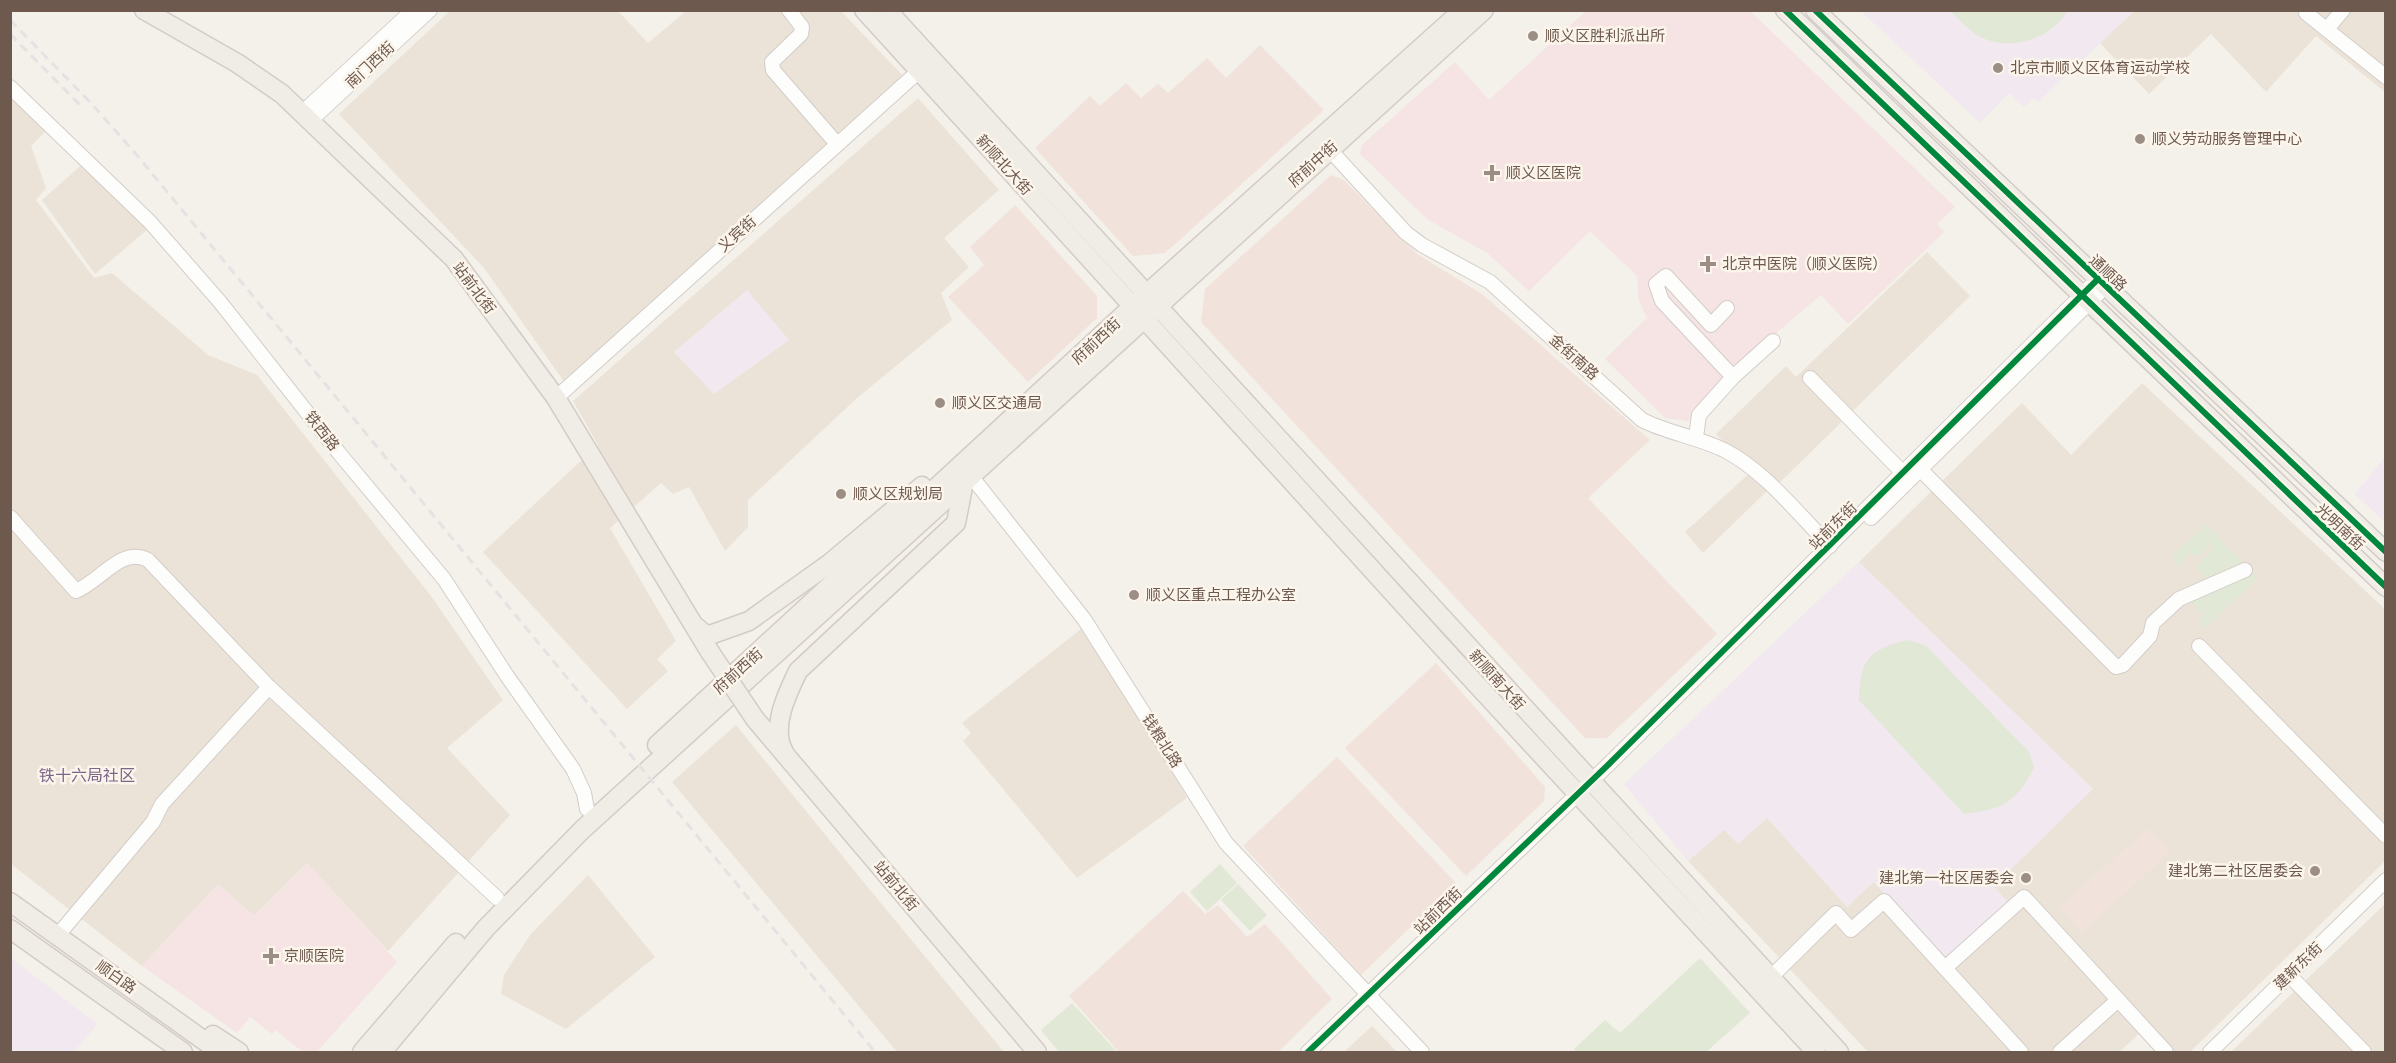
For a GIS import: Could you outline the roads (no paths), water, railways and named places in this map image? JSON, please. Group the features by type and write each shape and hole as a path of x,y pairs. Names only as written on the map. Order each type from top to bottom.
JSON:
{"main road":[{"name":"站前北街","path":"144,10 237,63 307,116 454,260 556,398 710,652 755,719 1037,1053"},
{"name":"新顺北大街","path":"864,10 919,71 1145,307"},
{"name":"新顺北大街","path":"887,10 1145,307"},
{"name":"府前中街","path":"1145,307 1462,10"},
{"name":"府前中街","path":"1145,307 1330,150 1484,10"},
{"name":"光明南街","path":"1785,10 2385,587"},
{"name":"通顺路","path":"1815,10 2385,552"},
{"name":"府前西街","path":"362,1053 399,1022 550,861 1145,307"},
{"name":"新顺南大街","path":"1145,307 1586,790 1816,1053"},
{"name":"府前西街","path":"382,1053 399,1022 497,898 587,809 963,477"},
{"path":"695,626 707,636 749,621 830,563 923,486 963,477 956,523 798,672 790,687 779,725 778,736 788,758"},
{"name":"新顺南大街","path":"1586,790 1770,978 1839,1053"},
{"name":"顺白路","path":"10,902 220,1053"},
{"name":"顺白路","path":"10,929 183,1053"},
{"path":"165,1012 177,1014 193,1022 239,1053"},
{"path":"352,1053 374,1028 399,1022 393,1053"},
{"path":"148,1028 166,1053"}],"street":[{"name":"南门西街","path":"307,116 413,10"},
{"name":"南门西街","path":"307,116 430,10"},
{"path":"789,10 802,27 801,34 772,62 772,70 837,144"},
{"path":"2327,29 2343,10"},
{"path":"2306,13 2385,77"},
{"name":"义宾街","path":"556,398 919,71"},
{"name":"铁西路","path":"10,87 150,222 220,302 339,453 444,579 507,676 573,769 584,793 587,809"},
{"name":"金街南路","path":"1330,150 1406,233 1422,245 1490,282 1642,420 1655,426 1696,437 1727,452 1754,470 1830,546"},
{"path":"1728,308 1711,325 1666,276 1656,284 1662,301 1733,377"},
{"name":"站前东街","path":"1586,790 2102,283"},
{"path":"1696,437 1699,415 1733,377 1773,341"},
{"path":"1810,378 1903,473"},
{"path":"1917,466 2116,667 2123,665 2150,636 2153,623 2179,599 2245,570"},
{"name":"站前东街","path":"1586,790 1903,473 1917,466"},
{"name":"钱粮北路","path":"963,477 1084,618 1226,843 1422,1053"},
{"path":"10,517 76,591 88,586 125,557 138,555 148,560 268,687 497,898"},
{"path":"2199,646 2385,836"},
{"path":"58,935 153,822 162,804 268,687"},
{"name":"站前西街","path":"1308,1053 1371,998 1586,790"},
{"name":"建新东街","path":"2210,1053 2385,880"},
{"path":"1945,968 2024,897 2166,1053"},
{"path":"1770,978 1836,913 1851,930 1884,901 2021,1053"},
{"path":"2289,975 2364,1053"},
{"name":"站前西街","path":"1321,1053 1371,998"},
{"path":"2060,1053 2118,1000"}],"railway":[{"path":"10,20 89,101 136,154 875,1052"},
{"path":"10,34 80,105"}],"place":[{"name":"顺义区胜利派出所","path":"1533,36"},
{"name":"北京市顺义区体育运动学校","path":"1998,68"},
{"name":"顺义劳动服务管理中心","path":"2140,139"},
{"name":"顺义区医院","path":"1492,173"},
{"name":"北京中医院（顺义医院）","path":"1708,264"},
{"name":"顺义区交通局","path":"940,403"},
{"name":"顺义区规划局","path":"841,494"},
{"name":"顺义区重点工程办公室","path":"1134,595"},
{"name":"建北第二社区居委会","path":"2315,871"},
{"name":"建北第一社区居委会","path":"2026,878"},
{"name":"京顺医院","path":"271,956"}],"district":[{"name":"铁十六局社区","path":"87,775"}]}
